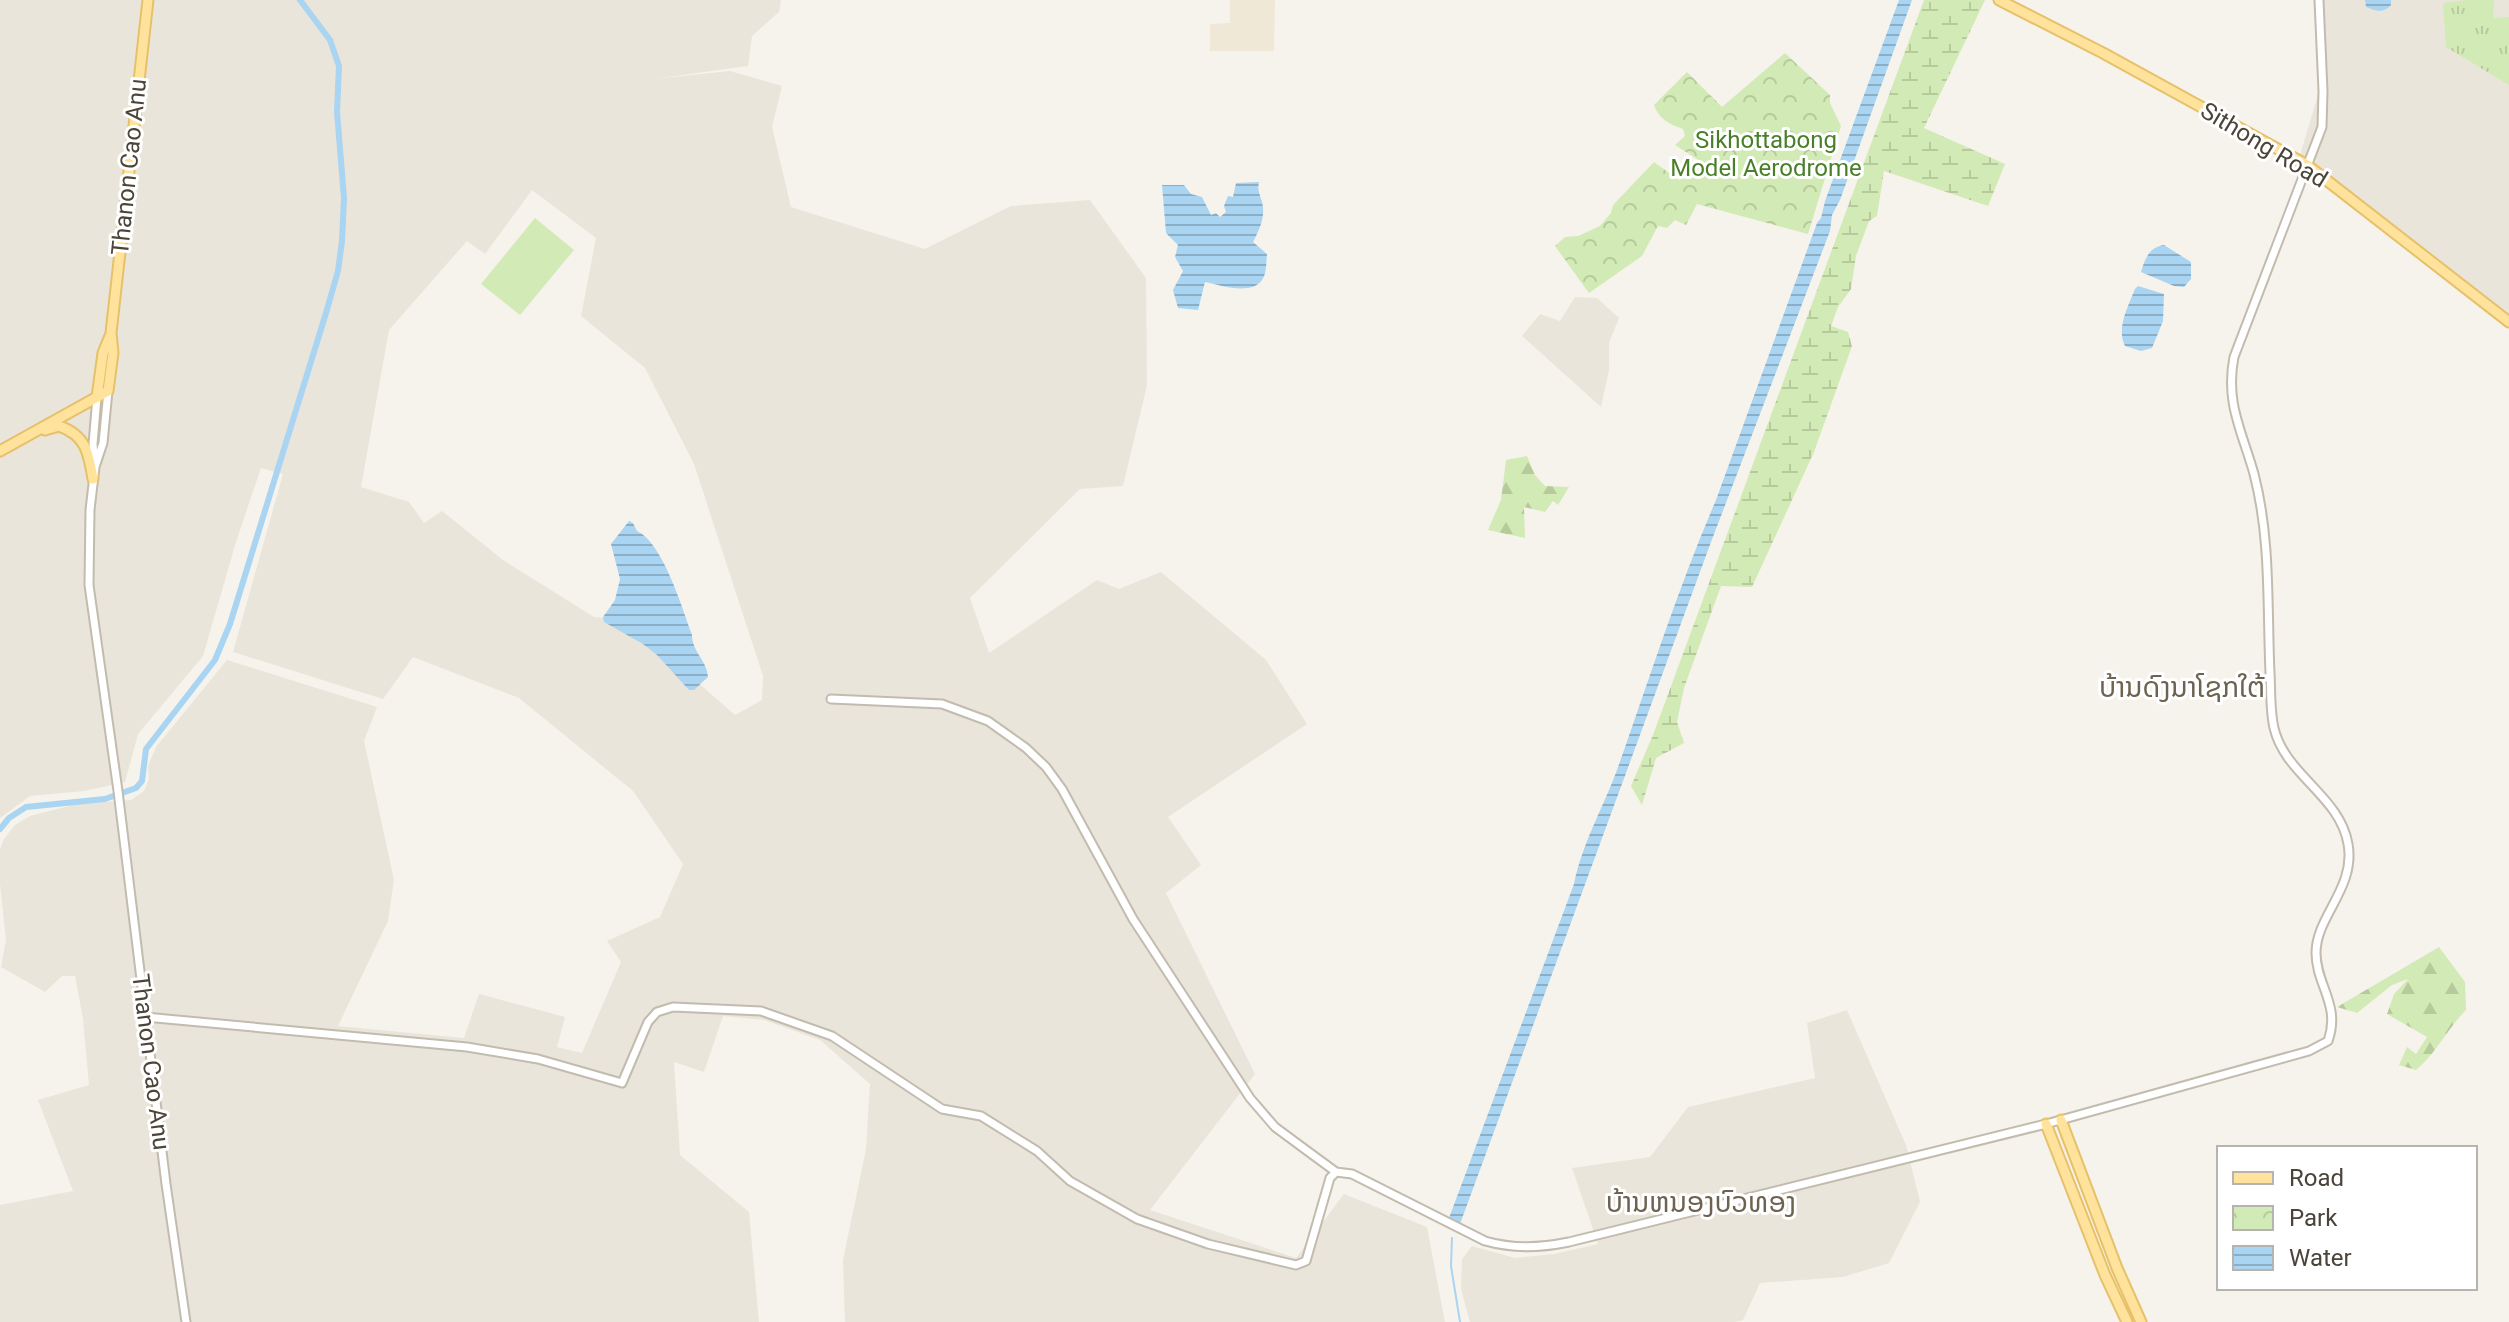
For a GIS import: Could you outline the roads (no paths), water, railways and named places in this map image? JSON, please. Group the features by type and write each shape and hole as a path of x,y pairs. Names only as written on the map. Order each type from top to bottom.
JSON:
{"main road":[{"name":"Thanon Cao Anu","path":"108,391 113,353 111,333 148,0"},
{"name":"Sithong Road","path":"1999,0 2307,165 2509,322"},
{"name":"Thanon Cao Anu","path":"97,397 103,353 111,333"},
{"path":"0,451 108,391"},
{"path":"23,438 59,426 73,432 89,451 93,479"},
{"path":"2061,1120 2117,1268 2141,1322"},
{"path":"2046,1124 2105,1275 2127,1322"}],"street":[{"path":"831,699 942,704 988,721 1026,748 1046,767 1062,789 1133,919 1250,1098 1275,1127 1336,1172 1352,1174 1485,1241 1506,1247 1544,1247 2046,1124 2309,1051 2328,1041 2332,1030 2331,1005 2316,952 2321,933 2342,890 2349,864 2348,844 2337,815 2291,760 2273,727 2260,499 2233,413 2229,390 2234,357 2317,143 2323,113 2319,0"},
{"name":"Thanon Cao Anu","path":"108,391 103,443 93,479 87,558 89,585 186,1322"},
{"name":"Thanon Cao Anu","path":"95,467 93,444 97,397"},
{"path":"145,1017 467,1047 538,1059 622,1083 648,1022 657,1012 673,1007 761,1011 832,1036 942,1109 981,1116 1037,1151 1070,1181 1137,1219 1208,1244 1296,1265 1306,1261 1330,1178 1336,1172"}],"water":[{"path":"1899,0 1912,0 1832,215 1830,231 1711,542 1460,1224 1449,1218"},
{"path":"2365,0 2391,0 2391,5 2382,11 2376,10 2366,7"},
{"path":"1259,182 1263,213 1253,242 1267,254 1262,280 1257,285 1243,288 1205,282 1198,310 1178,308 1173,290 1183,271 1175,257 1178,245 1166,233 1162,185 1184,185 1191,194 1202,197 1211,215 1216,213 1220,217 1226,212 1224,206 1228,196 1233,197 1236,183"},
{"path":"2164,245 2191,262 2191,279 2184,287 2141,272 2151,251"},
{"path":"2138,286 2164,294 2163,321 2152,348 2141,351 2125,346 2122,332 2126,310"},
{"path":"629,521 655,549 677,593 694,646 708,677 694,690 689,690 643,644 604,622 603,617 615,600 620,579 611,544"}],"waterway":[{"path":"0,829 9,818 26,807 105,799 136,788 142,781 146,749 215,660 230,624 326,313 338,271 342,241 344,198 337,112 339,66 330,40 300,0"},
{"path":"1452,1238 1451,1266 1460,1322"}],"district":[{"name":"ບ້ານດົງນາໂຊກໃຕ້","path":"2182,687"},
{"name":"ບ້ານຫນອງບົວທອງ","path":"1701,1202"}],"park label":[{"name":"Sikhottabong Model Aerodrome","path":"1766,154"}]}
